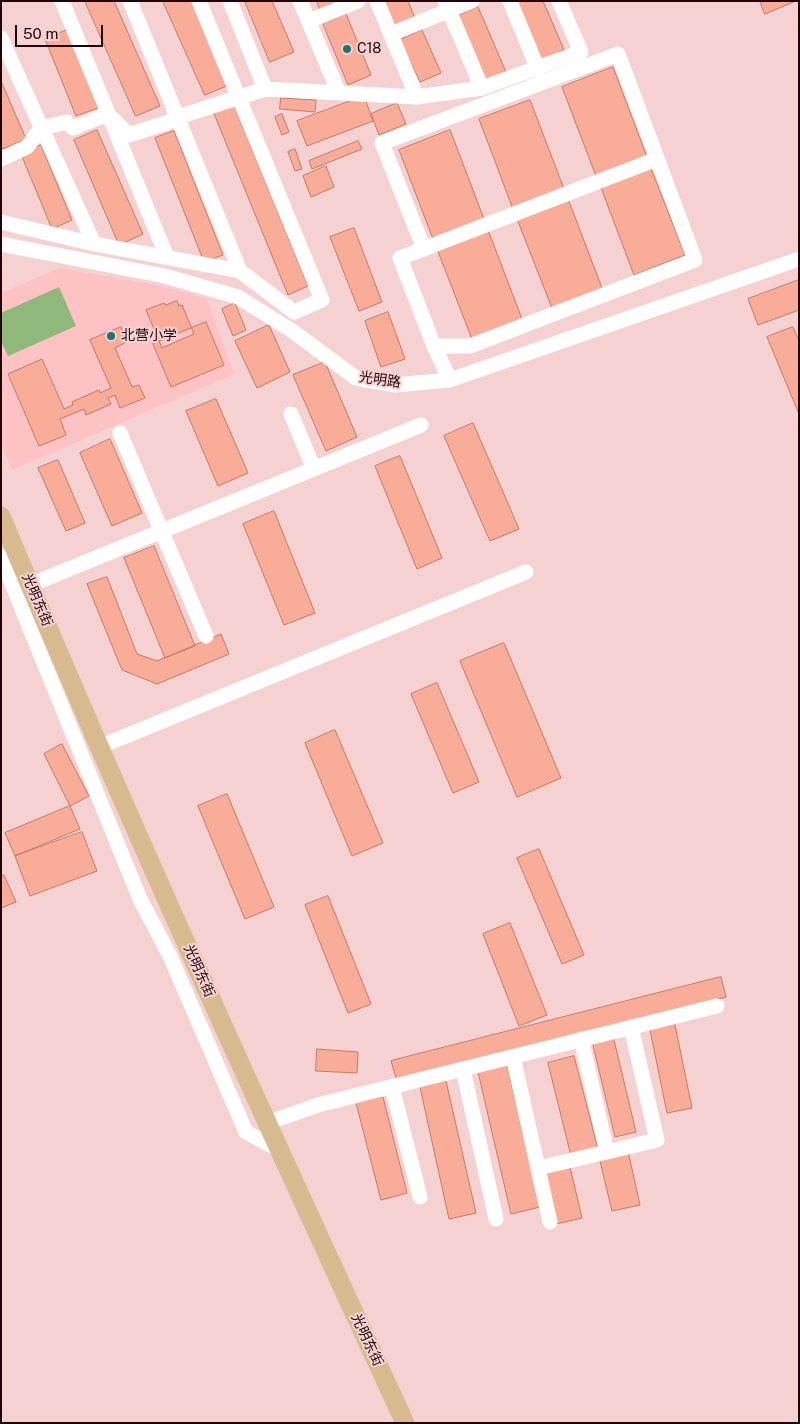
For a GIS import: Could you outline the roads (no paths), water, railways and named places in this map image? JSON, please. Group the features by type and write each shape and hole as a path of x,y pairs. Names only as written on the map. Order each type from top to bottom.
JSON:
{"main road":[{"name":"光明东街","path":"1,516 99,747 279,1150 405,1423"}],"street":[{"path":"62,1 167,257"},
{"path":"130,1 240,271"},
{"path":"1,222 94,244 240,271 294,312 322,300 199,1"},
{"path":"230,1 265,89"},
{"path":"300,1 339,93"},
{"path":"308,22 358,1"},
{"path":"377,1 417,98"},
{"path":"391,34 447,6 472,1"},
{"path":"510,1 538,69"},
{"path":"108,114 129,135 239,96 265,89 417,98 482,88 581,52 559,1"},
{"path":"447,6 482,88"},
{"path":"1,38 94,244"},
{"path":"424,249 382,143 618,54 695,260 470,346 434,346"},
{"path":"1,159 27,147 41,128 68,122 73,128 108,114"},
{"path":"450,380 434,346 400,258 658,159"},
{"name":"光明路","path":"1,244 165,276 238,297 291,330 356,378 395,385 450,380 799,259"},
{"path":"291,414 314,469"},
{"path":"30,585 421,425"},
{"path":"120,432 206,636"},
{"path":"1,557 140,899 170,956 246,1132 279,1150"},
{"path":"99,747 526,572"},
{"path":"267,1123 318,1105 717,1006"},
{"path":"538,1168 657,1140 632,1027"},
{"path":"581,1039 607,1152"},
{"path":"513,1056 550,1222"},
{"path":"463,1069 496,1219"},
{"path":"392,1087 420,1197"}],"place":[{"name":"C18","path":"347,49"},
{"name":"北营小学","path":"111,336"}]}
